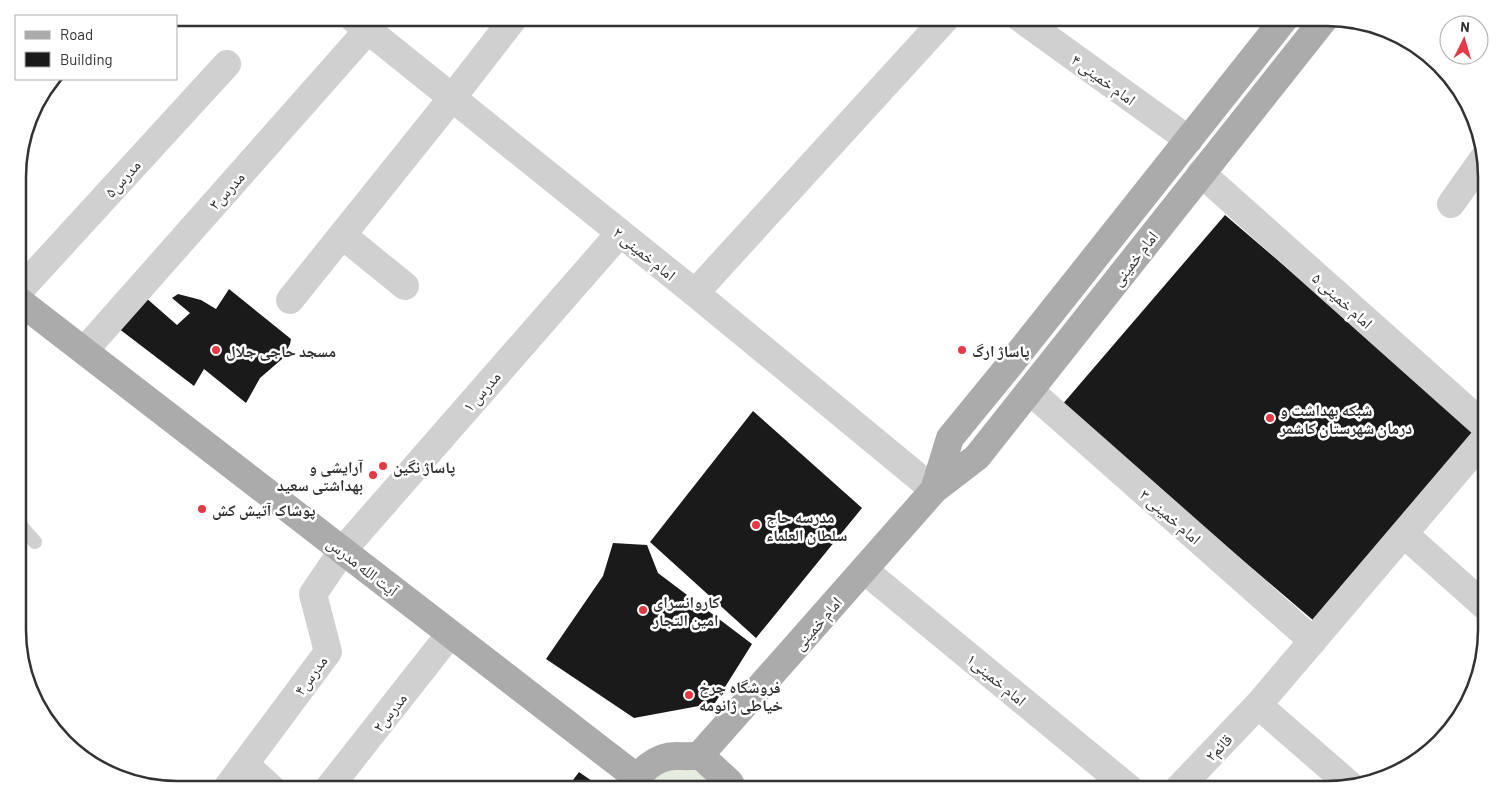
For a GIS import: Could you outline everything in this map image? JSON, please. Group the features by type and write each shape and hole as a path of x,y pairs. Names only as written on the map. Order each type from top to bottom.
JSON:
{"main road":[{"name":"امام خمینی","path":"934,490 950,438 1279,26"},
{"name":"امام خمینی","path":"700,756 934,490 977,457 1319,26"},
{"name":"آیت الله مدرس","path":"27,307 450,634 630,781"},
{"path":"635,781 654,762 674,756 700,756 727,781"}],"street":[{"path":"695,293 938,26"},
{"name":"امام خمینی ۴","path":"1031,26 1189,140"},
{"name":"مدرس۳","path":"84,350 358,27"},
{"name":"امام خمینی ۲","path":"364,27 620,232 934,490"},
{"path":"290,300 507,27"},
{"name":"مدرس۵","path":"27,292 227,64"},
{"path":"1451,204 1477,167"},
{"name":"امام خمینی ۵","path":"1201,173 1478,420"},
{"name":"مدرس ۱","path":"343,550 620,232"},
{"path":"342,235 405,286"},
{"name":"امام خمینی ۳","path":"1030,391 1313,641"},
{"name":"قائم۲","path":"1186,780 1258,705 1478,446"},
{"path":"1404,534 1478,599"},
{"name":"مدرس۴","path":"232,781 328,652 313,594 343,550"},
{"name":"امام خمینی۱","path":"864,570 1119,780"},
{"name":"مدرس۲","path":"335,781 450,634"},
{"path":"1258,705 1343,779"},
{"path":"244,764 262,781"}],"lane":[{"path":"26,532 35,542"}],"shaded area":[{"path":"690,764 712,781 648,781 658,770"}],"building":[{"name":"شبکه بهداشت و درمان شهرستان کاشمر","path":"1225,215 1478,431 1314,621 1061,406"},
{"name":"مسجد حاجی جلال","path":"229,289 291,339 282,359 260,378 246,403 204,369 194,386 118,328 145,297 177,325 190,313 172,298 178,294 201,300 216,309"},
{"name":"مدرسه حاج سلطان العلماء","path":"753,411 862,508 756,638 650,542"},
{"name":"کاروانسرای امین التجار","path":"613,543 647,545 658,573 752,644 715,703 634,718 546,659 603,576"},
{"path":"579,772 591,781 573,781"}],"place":[{"name":"مسجد حاجی جلال","path":"216,350"},
{"name":"پاساژ ارگ","path":"962,350"},
{"name":"شبکه بهداشت و درمان شهرستان کاشمر","path":"1270,418"},
{"name":"پاساژ نگین","path":"383,466"},
{"name":"آرایشی و بهداشتی سعید","path":"373,475"},
{"name":"پوشاک آتیش کش","path":"202,509"},
{"name":"مدرسه حاج سلطان العلماء","path":"756,525"},
{"name":"کاروانسرای امین التجار","path":"643,610"},
{"name":"فروشگاه چرخ خیاطی ژانومه","path":"689,695"}]}
